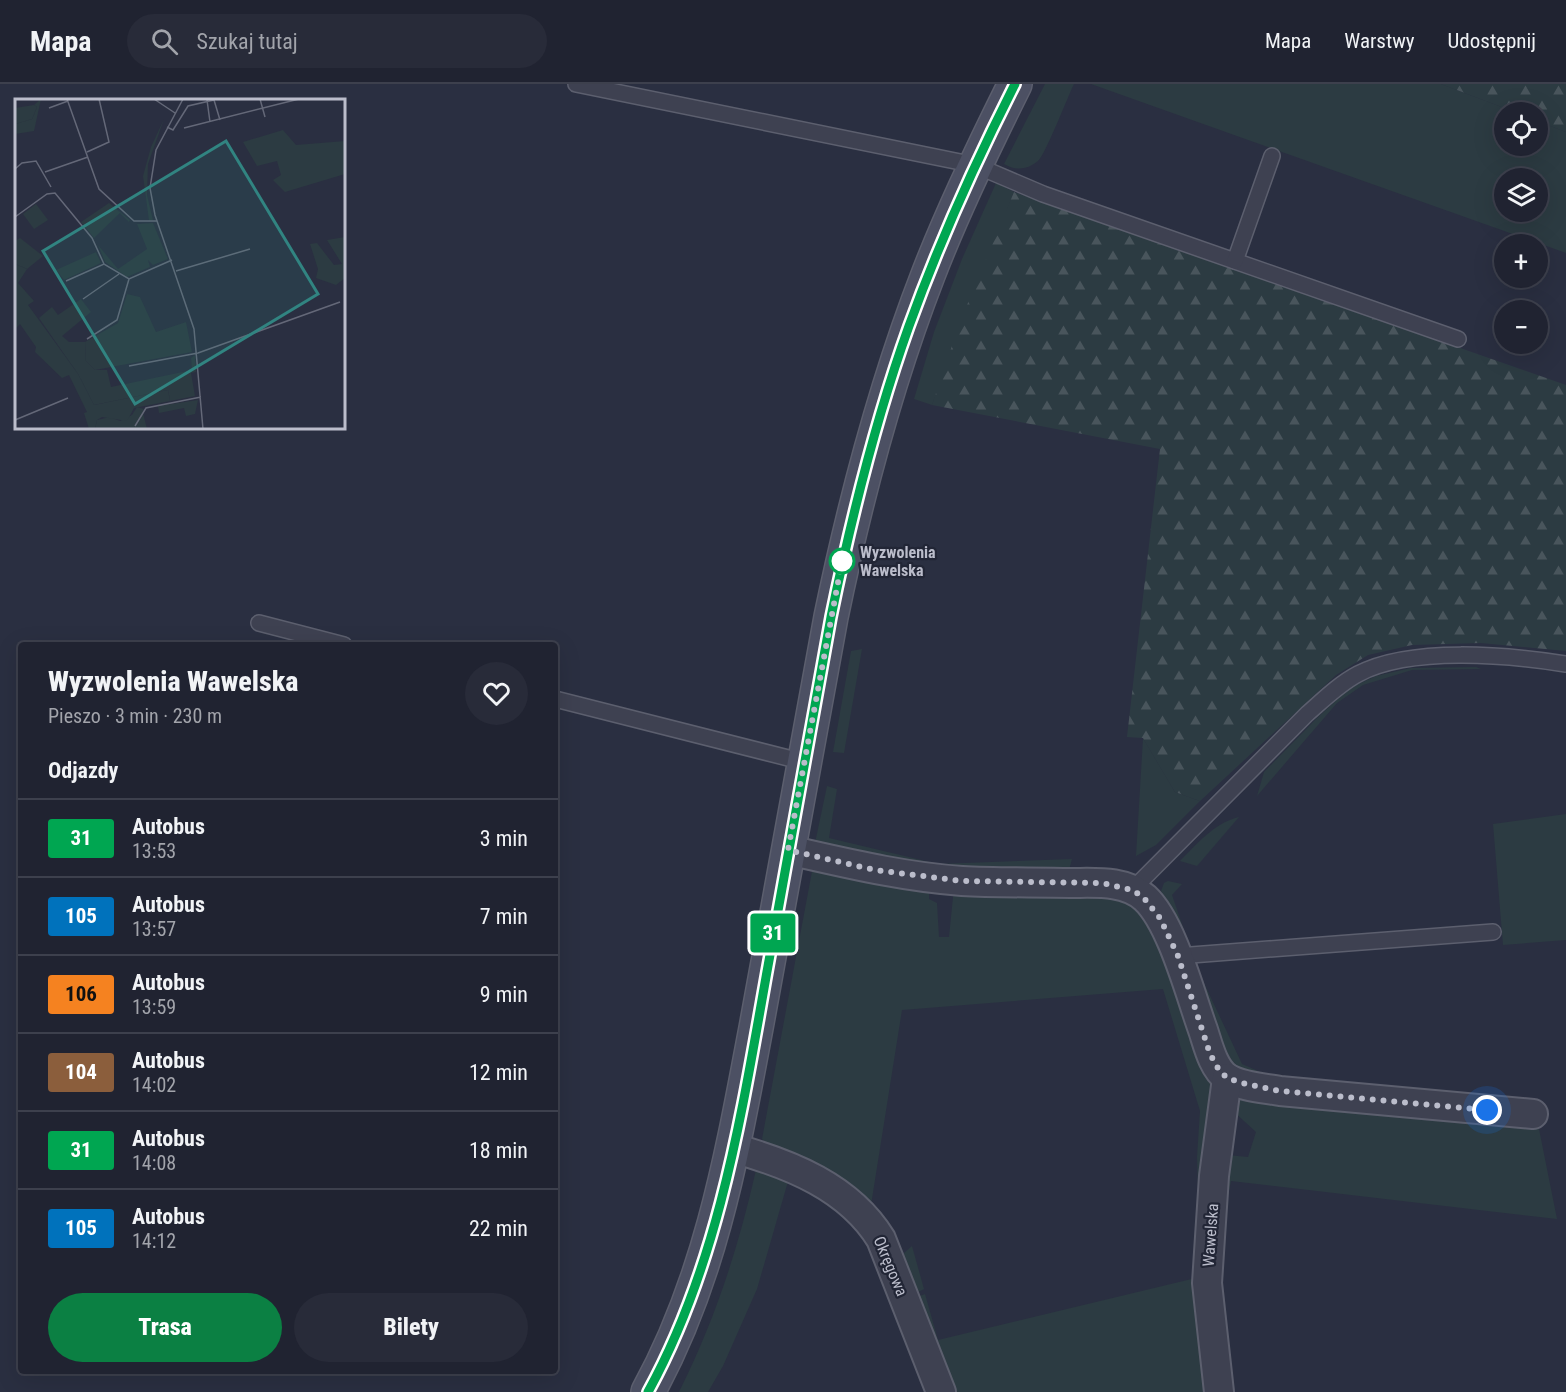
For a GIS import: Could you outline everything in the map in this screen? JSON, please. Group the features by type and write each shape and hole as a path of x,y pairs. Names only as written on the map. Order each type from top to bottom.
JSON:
{"street":[{"path":"648,1392 671,1347 700,1273 733,1148 843,560 880,417 924,284 975,165 1015,84"},
{"path":"788,850 875,870 962,881 1102,883 1132,890 1151,905 1160,918 1178,956 1210,1054 1219,1070 1227,1078 1280,1091 1533,1114"},
{"name":"Wawelska","path":"1219,1392 1207,1283 1214,1176 1227,1078"},
{"name":"Okręgowa","path":"733,1148 790,1167 815,1179 852,1203 870,1221 881,1239 941,1392"}],"lane":[{"path":"576,84 975,165 1043,194 1458,339"},
{"path":"1235,261 1272,156"},
{"path":"259,623 332,642"},
{"path":"1132,890 1307,714 1358,674 1384,664 1419,657 1478,657 1566,663"},
{"path":"558,700 804,762"},
{"path":"1178,956 1493,932"}],"green space":[{"path":"1045,84 1074,84 1051,138 1038,161 1021,168 1008,166 1004,164"},
{"path":"1091,84 1441,84 1494,104 1494,156 1548,156 1548,125 1566,132 1566,253 1548,247 1548,234 1513,234"},
{"path":"1441,84 1566,84 1566,132 1548,125 1548,102 1494,102 1494,104"},
{"path":"996,183 1014,192 932,405 914,399 934,332 962,259"},
{"path":"1014,192 1566,385 1566,651 1481,643 1412,645 1368,655 1336,675 1200,801 1175,792 1143,738 1127,737 1160,449 932,405 960,322"},
{"path":"862,649 844,753 833,752 851,651"},
{"path":"1476,667 1481,669 1412,670 1363,685 1337,703 1257,796 1264,772 1316,719 1343,694 1358,684 1376,676 1411,668"},
{"path":"1143,738 1175,792 1200,801 1156,845 1136,856"},
{"path":"827,786 837,789 829,838 938,864 1072,859 1068,874 963,874 815,843"},
{"path":"1566,814 1566,940 1503,945 1493,824"},
{"path":"1239,817 1197,866 1180,861 1214,829"},
{"path":"813,866 929,885 929,899 937,903 939,937 949,937 954,887 1115,897 1135,907 1150,922 1216,1083 1199,1219 1197,1157 1200,1111 1163,989 902,1010 871,1205 808,1162 762,1139"},
{"path":"1168,881 1182,884 1172,895 1188,942 1180,943 1161,891 1164,883"},
{"path":"1196,966 1242,1064 1279,1080 1278,1085 1243,1072 1231,1060 1218,1035"},
{"path":"1243,1095 1526,1123 1539,1129 1557,1219 1231,1181 1224,1216 1227,1155 1248,1157 1256,1132 1232,1110"},
{"path":"756,1170 789,1178 757,1289 723,1366 708,1392 679,1392 704,1338 724,1284"},
{"path":"912,1246 924,1289 916,1293 903,1260 903,1254"},
{"path":"1200,1277 1213,1392 952,1392 917,1297 925,1294 938,1340"}],"bus line":[{"name":"31","path":"648,1392 685,1313 700,1273 724,1191 762,998 831,617 861,485 890,384 928,274 975,165 1015,84"}],"place":[{"name":"Wyzwolenia Wawelska","path":"842,561"}],"route":[{"path":"842,561 788,850 875,870 962,881 1119,885 1143,897 1160,918 1178,956 1210,1054 1219,1070 1227,1078 1280,1091 1487,1110"}]}
